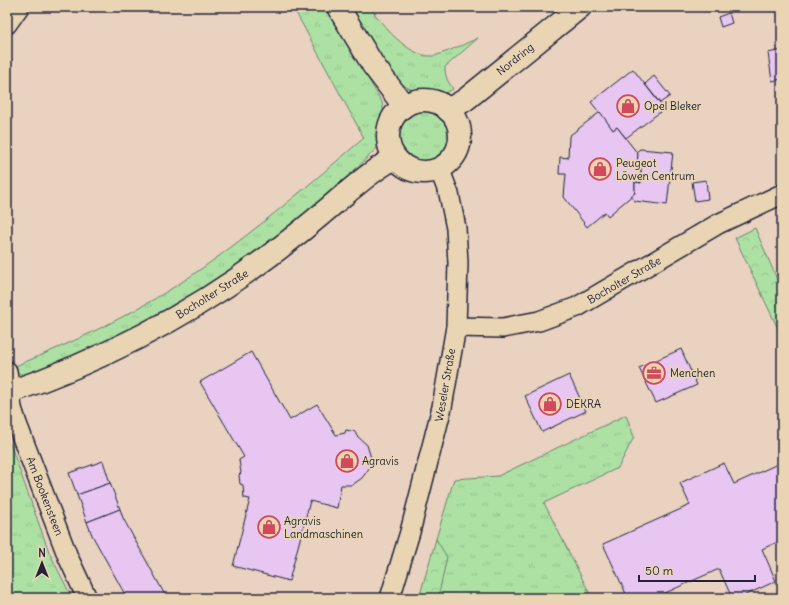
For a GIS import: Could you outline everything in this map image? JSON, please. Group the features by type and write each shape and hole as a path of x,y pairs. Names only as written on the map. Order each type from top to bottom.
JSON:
{"main road":[{"path":"338,7 373,65 404,106"},
{"name":"Nordring","path":"448,110 465,100 580,7"},
{"path":"427,100 448,110 455,119 459,130 459,141 456,152 449,162 440,168 428,172 416,171 404,166 395,158 390,148 388,136 390,125 395,114 404,106 415,101 427,100"},
{"name":"Bocholter Straße","path":"8,393 71,370 104,355 187,311 253,268 300,232 371,173 395,158"}],"street":[{"path":"7,24 20,7"},
{"name":"Weseler Straße","path":"390,598 410,532 442,407 456,327 458,263 456,228 449,194 440,168"},
{"name":"Bocholter Straße","path":"456,327 503,328 539,321 577,307 718,224 782,194"},
{"name":"Am Bookensteen","path":"7,371 8,393 17,424 68,557 87,598"}],"green space":[{"path":"293,7 325,7 382,102 384,116 381,138 377,148 332,192 263,248 199,291 129,332 29,375 20,374 13,367 110,323 156,298 201,269 264,222 364,138"},
{"path":"348,7 370,7 381,22 396,38 414,51 423,55 436,55 478,38 445,67 447,79 453,89 441,93 423,93 406,87 391,72 374,50"},
{"path":"423,109 433,111 441,117 447,125 449,135 447,145 441,153 433,159 423,161 413,159 405,153 399,145 397,135 399,125 405,117 413,111"},
{"path":"755,228 782,291 782,337 735,238"},
{"path":"626,415 634,437 618,468 544,503 592,598 438,598 446,557 436,539 454,479 498,476"},
{"path":"7,435 49,552 72,598 7,598"},
{"path":"436,539 447,557 438,598 419,598"}],"building":[{"path":"729,13 732,23 721,27 718,17"},
{"path":"782,50 782,79 772,81 768,53"},
{"name":"Opel Bleker","path":"633,69 664,109 626,138 617,127 613,130 591,102"},
{"path":"654,76 670,96 660,103 645,84"},
{"name":"Peugeot Löwen Centrum","path":"600,112 613,130 617,127 638,154 637,164 641,164 641,183 635,182 635,193 608,216 605,212 587,227 564,197 566,174 559,174 560,157 568,158 569,136"},
{"path":"640,149 673,152 667,205 635,201 631,196 635,193 635,182 641,183 641,164 637,164 638,154 636,152"},
{"path":"706,180 708,199 695,201 692,182"},
{"path":"681,349 697,385 656,403 639,368"},
{"path":"251,352 290,420 317,404 336,435 345,433 346,430 356,432 356,435 367,445 371,458 370,467 362,478 352,485 341,485 337,508 310,501 289,581 233,566 250,499 244,498 243,485 240,484 239,475 241,473 239,460 244,457 200,382"},
{"path":"569,375 586,411 542,432 525,396"},
{"path":"103,461 110,483 77,495 69,473"},
{"path":"782,462 782,540 762,549 776,581 739,598 732,598 719,569 654,598 628,598 603,544 690,505 680,483 724,463 734,484"},
{"path":"110,483 120,509 87,522 77,495"},
{"path":"120,509 123,518 165,595 160,598 127,598 92,535 87,522"}],"place":[{"name":"Opel Bleker","path":"628,106"},
{"name":"Peugeot Löwen Centrum","path":"600,169"},
{"name":"Menchen","path":"654,373"},
{"name":"DEKRA","path":"550,404"},
{"name":"Agravis","path":"347,461"},
{"name":"Agravis Landmaschinen","path":"269,527"}]}
